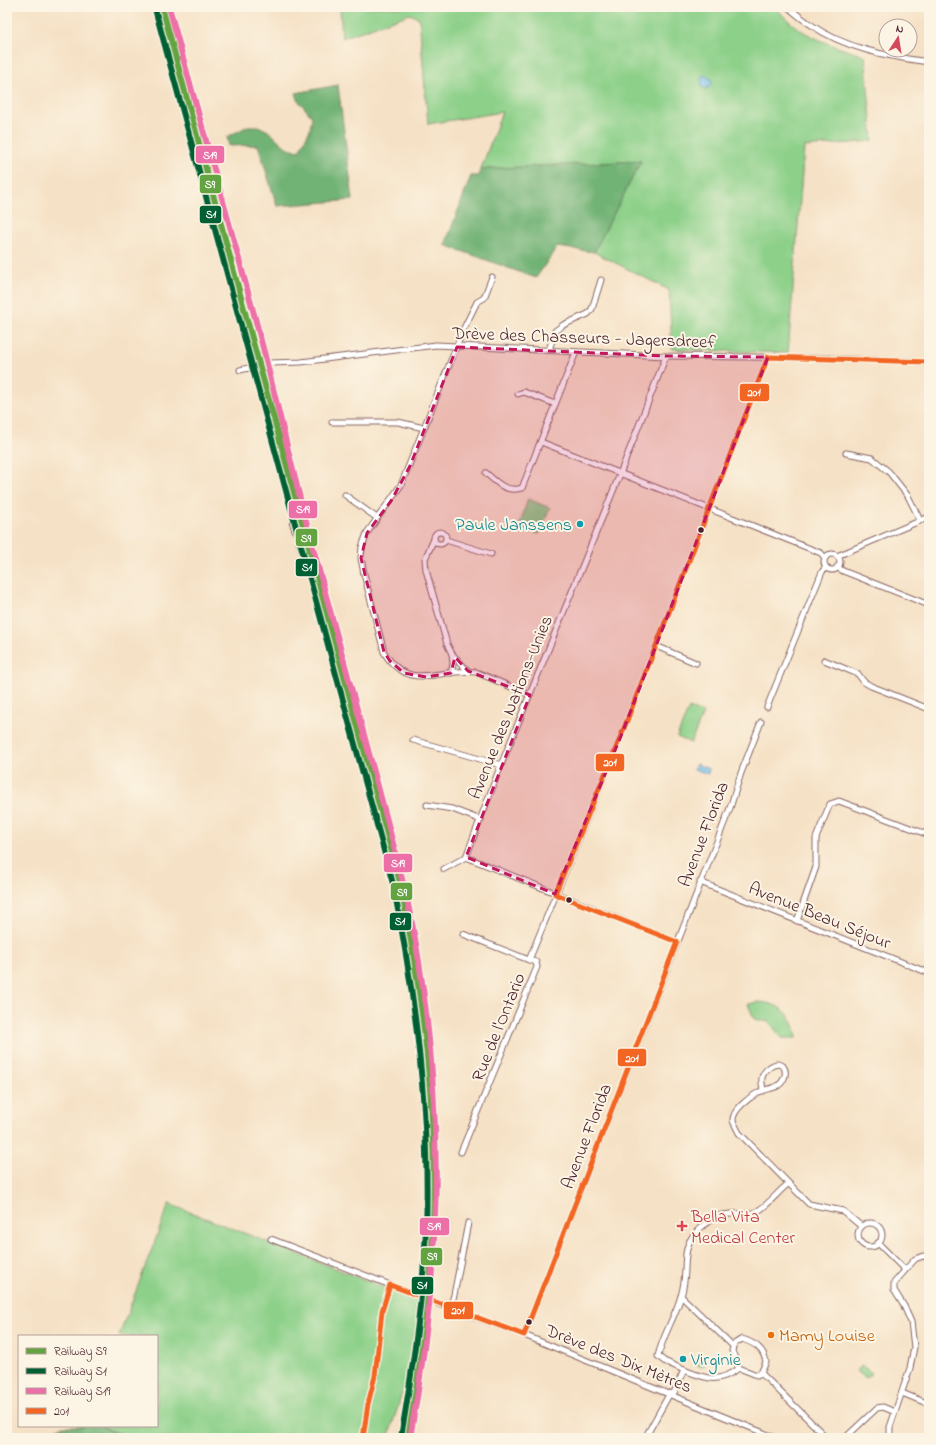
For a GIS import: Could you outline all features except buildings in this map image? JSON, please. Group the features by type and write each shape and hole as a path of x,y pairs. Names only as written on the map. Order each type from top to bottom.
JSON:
{"street":[{"path":"788,7 810,25 835,38 870,51 929,62"},
{"path":"492,277 484,298 477,302 457,347 401,485 367,533 361,558 384,652 397,668 404,673 415,676 468,671 476,672 530,695"},
{"path":"549,350 555,331 564,325 588,314 592,309 601,280"},
{"name":"Drève des Chasseurs - Jagersdreef","path":"240,370 270,363 301,362 436,345 666,356 768,357 929,362"},
{"path":"486,473 499,485 507,489 522,488 576,352"},
{"name":"Avenue des Nations-Unies","path":"466,857 501,765 620,474 666,356"},
{"name":"Rue de l'Ontario","path":"461,1152 538,967 536,962 529,960 656,646 768,357"},
{"path":"518,394 524,392 555,404"},
{"path":"332,422 398,422 424,428"},
{"path":"541,442 821,553 825,558 826,567 822,572 767,707"},
{"path":"846,453 872,458 889,472 908,496 920,520"},
{"path":"345,495 377,518"},
{"path":"825,558 831,554 837,556 929,517"},
{"path":"446,540 446,535 443,532 438,532 434,536 434,540 425,560 426,570 446,644 452,654 468,671"},
{"path":"434,540 439,544 444,543 446,540"},
{"path":"446,540 491,554"},
{"path":"837,556 839,564 837,567"},
{"path":"826,567 834,569 837,567"},
{"path":"837,567 843,572 929,605"},
{"path":"656,646 696,663"},
{"path":"451,673 453,664 452,654"},
{"path":"824,660 858,674 864,682 871,686 929,709"},
{"name":"Avenue Florida","path":"524,1335 761,722"},
{"path":"413,740 501,765"},
{"path":"797,920 816,867 816,838 830,804 839,801 929,835"},
{"path":"427,805 457,811 481,820"},
{"path":"444,869 466,857 677,942"},
{"name":"Avenue Beau Séjour","path":"700,882 929,973"},
{"path":"463,934 529,960"},
{"path":"763,1091 762,1079 764,1074 772,1066 778,1064 782,1066 785,1071 783,1081 779,1085 750,1098 735,1113 733,1121 739,1132 809,1204 846,1212 861,1226"},
{"path":"739,1368 728,1376 718,1380 701,1377 664,1361 658,1356 660,1345 681,1296 684,1254 689,1242 694,1236 718,1216 754,1212 766,1204 777,1192 788,1184"},
{"path":"870,1222 879,1226 882,1236 878,1243 872,1247 861,1243 858,1238 858,1231 861,1226 870,1222"},
{"path":"450,1308 454,1295 468,1223"},
{"path":"271,1239 411,1293"},
{"path":"878,1243 905,1270"},
{"path":"890,1438 890,1427 913,1357 914,1336 906,1311 894,1290 896,1280 919,1257 929,1258"},
{"path":"363,1438 368,1404 375,1376 382,1311 390,1285"},
{"path":"681,1296 733,1346"},
{"name":"Drève des Dix Mètres","path":"438,1304 524,1335 672,1394 776,1438"},
{"path":"742,1339 755,1344 762,1351 766,1362 761,1373 757,1375 750,1374 739,1368 732,1351 733,1346 742,1339"},
{"path":"645,1438 672,1394 684,1370"},
{"path":"761,1373 827,1438"},
{"path":"902,1393 929,1404"},
{"path":"845,1438 877,1408 883,1407 895,1412"},
{"path":"925,1438 929,1432"}],"highlighted area":[{"path":"457,347 666,356 768,357 621,736 555,894 466,857 530,695 468,671 455,657 451,673 426,677 404,673 390,661 384,652 361,558 367,533 391,501 410,466"}],"green space":[{"path":"340,7 776,7 784,17 805,32 840,48 865,56 873,141 804,147 788,353 672,349 669,290 594,252 641,161 481,169 502,112 428,124 419,18 410,14 342,38"},
{"path":"338,85 353,200 277,206 258,145 229,146 227,137 248,126 258,126 268,131 286,147 299,151 310,130 312,117 298,100 296,93"},
{"path":"641,161 594,252 557,247 536,278 445,245 471,176 478,176 481,169"},
{"path":"528,499 550,508 539,534 519,527"},
{"path":"689,708 703,713 691,743 677,737"},
{"path":"759,1002 774,1005 786,1012 793,1023 797,1038 782,1038 769,1022 754,1019 748,1004"},
{"path":"169,1204 422,1302 410,1368 388,1438 132,1438 103,1427 158,1427 158,1335 119,1335"},
{"path":"701,1357 706,1362 701,1367 696,1362"},
{"path":"862,1366 872,1373 870,1376 868,1375 866,1378 856,1371"},
{"path":"60,1427 103,1427 132,1438 38,1438"}],"water":[{"path":"704,75 711,79 712,84 706,89 702,87 701,78"},
{"path":"696,764 709,769 708,774 694,769"}],"tunnel":[{"path":"411,1293 438,1304"}],"railway":[{"path":"260,381 289,489"},
{"path":"291,523 303,561"}],"rail line":[{"name":"S9","path":"162,7 400,882 416,968 431,1099 434,1187 432,1257 427,1309 408,1438"},
{"name":"S19","path":"169,7 252,305 306,523 390,833 406,897 419,962 433,1082 436,1200 428,1318 410,1438"},
{"name":"S1","path":"155,9 393,884 401,927 415,1013 420,1056 426,1142 427,1186 425,1255 420,1307 401,1437"}],"transit line":[{"name":"201","path":"363,1438 368,1404 375,1376 382,1311 390,1285 524,1335 677,942 555,894 621,736 768,357 929,362"}],"place":[{"name":"Paule Janssens","path":"580,524"},
{"name":"Bella Vita Medical Center","path":"682,1226"},
{"name":"Mamy Louise","path":"771,1335"},
{"name":"Virginie","path":"683,1359"}]}
